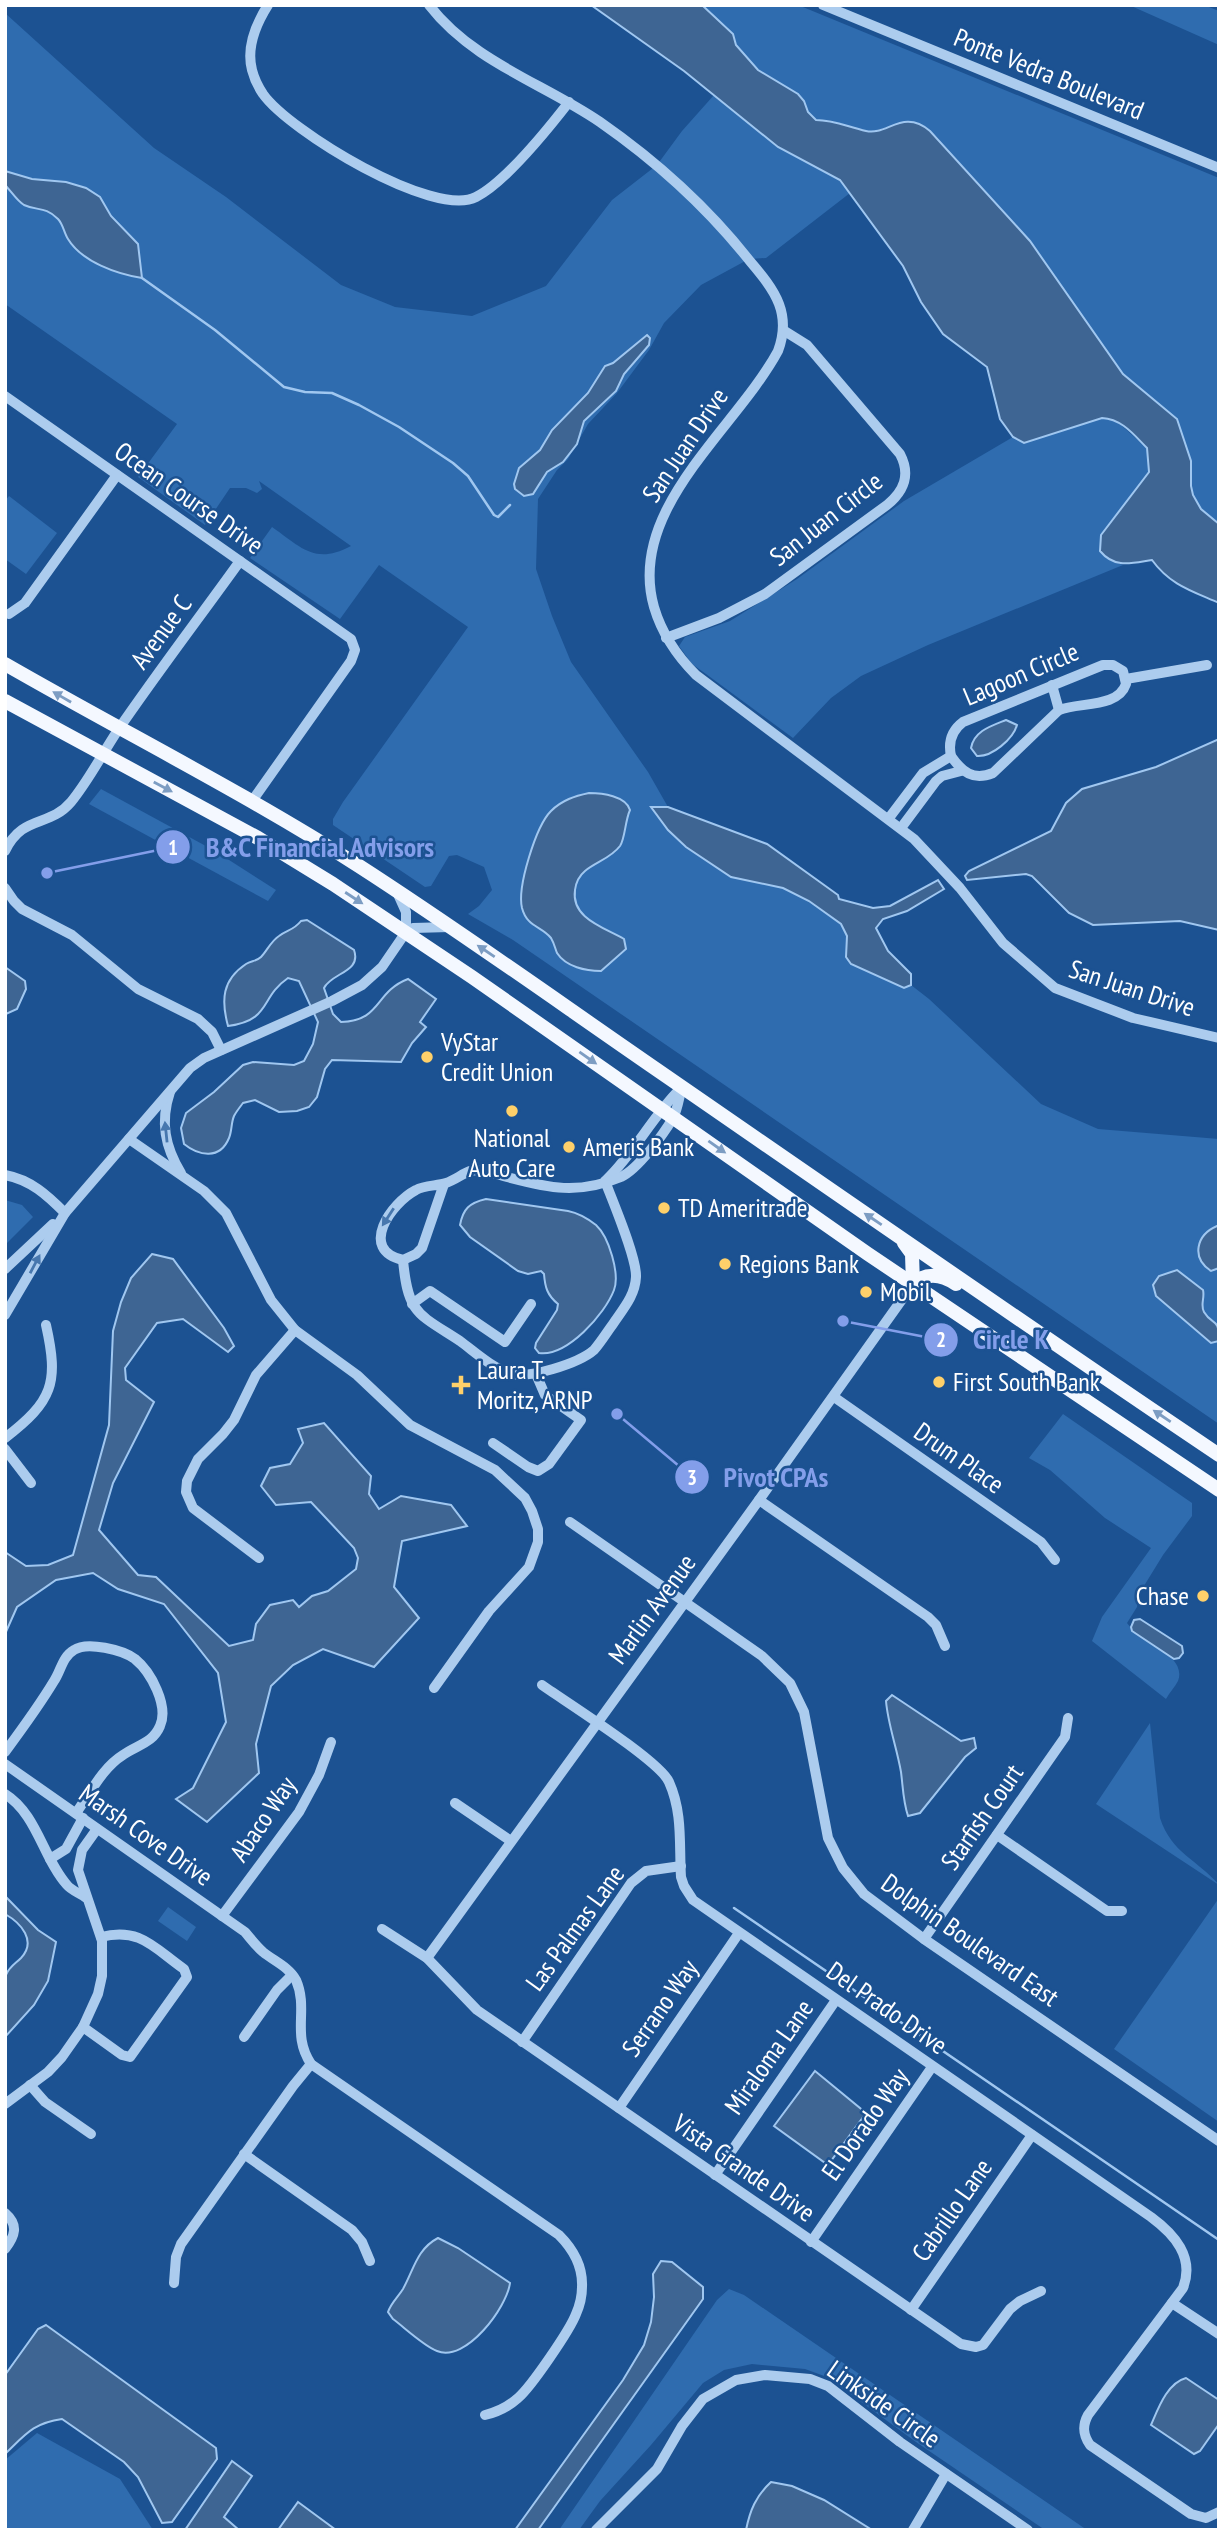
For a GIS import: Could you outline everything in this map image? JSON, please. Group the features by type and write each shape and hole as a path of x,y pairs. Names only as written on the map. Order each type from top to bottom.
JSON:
{"main road":[{"path":"5,664 252,802 397,891 1219,1455"},
{"path":"5,701 258,838 406,932 913,1284 1219,1490"},
{"path":"900,1237 912,1254 913,1284"},
{"path":"913,1284 923,1277 934,1275 948,1279 1047,1347 1074,1357"}],"street":[{"path":"268,5 253,36 251,47 252,70 264,95 282,113 323,144 409,189 452,202 476,197 518,161 569,102"},
{"path":"429,5 451,30 481,54 569,102 633,146 705,209 732,238 775,294 782,314 783,330"},
{"name":"Ponte Vedra Boulevard","path":"823,5 1219,168"},
{"name":"San Juan Drive","path":"783,330 775,357 672,499 656,531 650,558 650,585 657,619 666,638 696,675 901,828 937,862 1003,943 1055,988 1133,1018 1219,1038"},
{"name":"San Juan Circle","path":"666,638 719,618 765,594 896,498 905,483 906,468 900,454 807,345 794,334 783,330"},
{"name":"Ocean Course Drive","path":"5,396 351,639 355,650 351,661 252,802"},
{"path":"9,614 25,603 117,475"},
{"name":"Avenue C","path":"5,850 13,836 23,827 57,814 67,807 119,729 240,561"},
{"name":"Lagoon Circle","path":"901,828 927,790 942,776 961,771 974,776 993,773 1059,710 1117,698 1125,689 1126,679 1119,667 1108,664 963,722 950,740 951,756"},
{"path":"1126,679 1207,665"},
{"path":"1052,685 1059,710"},
{"path":"889,818 915,782 929,768 951,756 961,771"},
{"path":"915,782 927,790"},
{"path":"5,888 22,909 72,935 138,989 155,1000 198,1018 212,1032 221,1050"},
{"path":"397,891 406,912 406,932"},
{"path":"5,1269 65,1213 190,1068 221,1050 332,1001 372,977 406,932 420,926 450,927"},
{"path":"173,1086 167,1103 164,1126 168,1147 182,1176"},
{"path":"605,1181 627,1159 661,1108 682,1087"},
{"path":"444,1184 425,1242 416,1254 403,1260 392,1256 383,1246 381,1230 393,1209 415,1190 444,1184 471,1171 484,1171 561,1189 590,1187 630,1172 642,1161 674,1117 682,1087"},
{"path":"129,1139 204,1191 226,1213 271,1300 295,1330 357,1375 410,1425 495,1470 525,1498 538,1529 538,1542 529,1567 489,1611 434,1688"},
{"path":"5,1175 37,1188 65,1213"},
{"path":"403,1260 406,1289 412,1304 421,1315 502,1370 521,1376 536,1374 584,1356 593,1350 635,1289 636,1268 605,1181"},
{"path":"5,1315 65,1213"},
{"name":"Marlin Avenue","path":"427,1958 913,1284"},
{"path":"412,1304 430,1291 505,1342 531,1304"},
{"path":"5,1438 34,1413 50,1385 54,1360 46,1325"},
{"path":"259,1558 193,1508 186,1492 187,1481 198,1459 234,1420 256,1375 295,1330"},
{"path":"492,1443 538,1471 549,1464 581,1420 545,1395 536,1374"},
{"name":"Drum Place","path":"834,1397 1041,1542 1055,1560"},
{"path":"5,1449 31,1483"},
{"path":"759,1500 928,1617 936,1625 945,1646"},
{"name":"Dolphin Boulevard East","path":"570,1522 772,1663 790,1683 804,1712 825,1827 837,1858 864,1894 924,1939 1219,2141"},
{"path":"5,1752 56,1678 62,1662 74,1650 93,1646 134,1658 160,1698 163,1707 161,1726 149,1742 125,1753 108,1767 79,1816 65,1850 50,1859"},
{"name":"Del Prado Drive","path":"542,1685 666,1774 680,1818 684,1886 693,1900 1157,2222 1174,2237 1185,2258 1187,2270 1182,2288 1088,2415 1084,2434 1090,2445 1191,2514 1206,2518 1219,2512"},
{"name":"Starfish Court","path":"924,1939 1065,1737 1069,1718"},
{"name":"Abaco Way","path":"222,1916 299,1812 319,1775 331,1742"},
{"name":"Marsh Cove Drive","path":"5,1764 245,1932 292,1975"},
{"path":"5,1794 21,1807 68,1887 85,1897"},
{"path":"455,1803 511,1841"},
{"path":"5,2104 48,2072 83,2027 96,2002 104,1956 96,1920 85,1897 78,1860 97,1829"},
{"path":"997,1835 1107,1911 1122,1912"},
{"path":"65,1850 78,1860"},
{"name":"Las Palmas Lane","path":"522,2042 631,1883 646,1871 681,1866"},
{"name":"Vista Grande Drive","path":"382,1928 427,1958 477,2010 961,2344 976,2347 987,2340 1010,2309 1041,2291"},
{"path":"83,2027 122,2055 130,2057 187,1978 184,1969 137,1936 118,1933 101,1937"},
{"name":"Serrano Way","path":"619,2108 739,1933"},
{"path":"244,2037 277,1990 292,1975 301,1995 299,2031 311,2064 559,2235 569,2246 578,2262 582,2286 580,2305 573,2321 522,2394 498,2412 485,2415"},
{"name":"Miraloma Lane","path":"715,2175 836,2000"},
{"path":"174,2283 176,2257 181,2244 301,2074 311,2064"},
{"name":"El Dorado Way","path":"811,2242 932,2067"},
{"path":"30,2085 45,2102 91,2134"},
{"name":"Cabrillo Lane","path":"911,2310 1031,2135"},
{"path":"244,2154 352,2230 362,2242 370,2261"},
{"path":"5,2213 15,2226 12,2240 5,2249"},
{"path":"1172,2303 1219,2334"},
{"name":"Linkside Circle","path":"596,2530 657,2469 682,2426 703,2399 728,2384 752,2376 788,2375 828,2386 900,2442 1028,2530"},
{"path":"913,2530 946,2474"}],"shaded area":[{"path":"591,5 702,5 733,34 736,45 758,70 798,94 816,120 866,131 912,122 930,131 1030,241 1123,374 1177,419 1191,461 1193,495 1201,509 1219,524 1219,603 1166,576 1152,560 1118,563 1100,551 1101,535 1149,472 1147,448 1132,433 1116,421 1102,418 1024,443 1013,437 1000,419 987,367 943,334 921,302 903,266 840,180 778,147 684,71"},
{"path":"702,5 798,5 1219,178 1219,524 1201,509 1193,495 1191,461 1177,419 1123,374 1030,241 936,136 924,126 912,122 868,132 829,120 816,120 798,94 758,70 736,45 733,34"},
{"path":"1129,5 1204,5 1219,11 1219,45"},
{"path":"5,13 154,148 226,197 341,285 395,307 472,316 546,286 612,200 657,165 714,95 778,147 840,180 850,193 766,258 749,259 701,285 664,323 649,350 617,393 588,424 568,459 557,470 538,499 536,569 571,662 648,772 668,807 652,807 731,877 783,888 809,901 842,924 847,936 846,957 903,988 911,985 1041,1104 1098,1129 1219,1139 1219,1424 513,940 468,914 479,906 492,890 484,867 457,855 449,856 431,886 425,887 333,825 333,819 343,802 468,627 379,565 340,619 250,558 272,527 309,552 328,554 351,546 259,481 262,489 257,493 246,488 230,488 205,525 138,477 177,424 5,304"},
{"path":"5,171 32,179 66,182 86,188 100,197 111,216 138,244 142,278 111,270 82,254 68,239 60,221 53,215 45,210 24,205 16,198 5,185"},
{"path":"647,335 650,338 649,345 624,374 616,391 584,421 577,444 563,462 547,472 533,494 524,496 515,489 519,468 540,450 552,430 588,393 605,366 613,363"},
{"path":"1102,418 1114,419 1147,448 1149,472 1101,535 1106,558 1123,565 928,645 861,676 831,698 793,738 692,664 679,646 685,637 730,621 797,579 904,501 1013,437 1024,442"},
{"path":"9,496 57,533 26,574 5,559 5,501"},
{"path":"1006,720 1017,725 1011,736 989,754 977,756 971,748 976,737 984,730"},
{"path":"1219,739 1219,930 1180,921 1093,925 1069,913 1032,876 1026,874 967,880 965,876 969,871 1051,831 1066,803 1082,789 1156,767"},
{"path":"101,789 215,851 276,890 268,901 89,804"},
{"path":"589,793 619,798 630,810 620,846 583,873 575,887 575,900 583,915 624,939 626,949 601,971 577,967 561,958 551,938 527,919 521,898 529,857 545,819 564,801"},
{"path":"651,807 668,807 767,844 838,895 839,899 873,908 890,906 938,880 944,889 907,911 883,919 876,928 888,951 911,974 911,985 904,988 851,964 846,957 847,936 841,924 809,901 783,888 731,877 686,847 668,830"},
{"path":"307,920 354,950 354,963 324,988 333,1014 341,1022 364,1017 389,991 408,979 436,999 420,1022 426,1027 401,1062 332,1060 325,1069 317,1097 309,1107 279,1112 255,1100 243,1103 234,1116 225,1145 215,1153 196,1151 184,1144 181,1128 186,1113 243,1065 253,1062 294,1065 304,1061 313,1044 318,1022 299,981 288,978 259,1013 242,1023 228,1026 224,1008 225,991 238,970 263,955 279,936 301,921"},
{"path":"5,967 25,981 26,989 17,1009 6,1014"},
{"path":"486,1199 575,1213 596,1225 605,1238 616,1275 614,1290 594,1322 561,1348 539,1353 535,1348 558,1304 547,1290 544,1274 541,1271 528,1274 518,1271 470,1237 460,1225 468,1208 475,1202"},
{"path":"5,1200 22,1205 33,1217 5,1245"},
{"path":"1217,1226 1219,1268 1211,1271 1201,1260 1199,1247 1204,1235"},
{"path":"152,1254 173,1259 224,1328 234,1346 228,1352 183,1319 157,1323 125,1368 126,1380 154,1402 113,1483 99,1530 138,1575 156,1577 229,1646 253,1640 256,1624 270,1605 293,1600 299,1607 312,1596 328,1591 356,1569 358,1558 354,1548 311,1502 276,1505 261,1486 270,1468 290,1464 303,1443 298,1429 324,1423 371,1476 369,1494 379,1509 401,1496 451,1505 467,1526 402,1541 394,1587 419,1618 374,1667 323,1649 293,1665 271,1686 256,1744 259,1773 207,1822 176,1799 193,1788 226,1722 218,1673 164,1604 118,1589 93,1573 56,1580 17,1607 5,1634 5,1552 26,1566 48,1565 73,1555 109,1425 113,1331 131,1278"},
{"path":"1177,1270 1203,1290 1203,1309 1207,1317 1217,1325 1219,1341 1211,1343 1156,1296 1153,1285 1159,1276"},
{"path":"1063,1414 1192,1503 1192,1516 1139,1594 1137,1607 1127,1623 1176,1664 1178,1681 1166,1699 1092,1641 1102,1617 1151,1548 1105,1518 1050,1470 1029,1458"},
{"path":"1140,1619 1182,1646 1183,1653 1179,1658 1174,1659 1132,1631 1134,1620"},
{"path":"892,1695 961,1741 974,1738 976,1748 965,1757 920,1813 908,1816 887,1710 886,1701"},
{"path":"1150,1723 1160,1818 1165,1830 1178,1848 1219,1885 1096,1804"},
{"path":"5,1896 38,1930 56,1942 48,1981 34,2005 5,2037 3,1997 6,1975 26,1952 28,1945 21,1927 5,1914"},
{"path":"1219,1898 1219,2122 1114,2049"},
{"path":"168,1907 196,1927 187,1941 158,1921"},
{"path":"815,2071 866,2113 828,2165 774,2126"},
{"path":"438,2238 458,2248 510,2283 501,2305 483,2330 460,2349 448,2353 426,2345 388,2312 425,2248"},
{"path":"661,2261 672,2262 703,2287 703,2299 538,2530 515,2530 623,2380 644,2345 651,2322 653,2274"},
{"path":"729,2289 744,2295 1087,2530 1045,2530 827,2377 805,2369 752,2364 724,2370 703,2383 600,2501 579,2530 559,2530 717,2300"},
{"path":"46,2325 216,2448 217,2459 172,2522 162,2523 138,2477 124,2462 62,2419 36,2427 5,2454 5,2375 38,2329"},
{"path":"1186,2378 1219,2400 1219,2424 1200,2451 1194,2454 1151,2425 1168,2391"},
{"path":"37,2433 120,2479 153,2530 5,2530 5,2460"},
{"path":"232,2461 252,2476 224,2517 239,2530 185,2530"},
{"path":"771,2482 792,2486 824,2500 872,2530 746,2530 754,2504"},
{"path":"298,2502 336,2530 278,2530"}],"waterway":[{"path":"142,278 215,330 284,387 305,392 332,393 359,405 399,427 453,463 468,476 494,515 498,517 510,505"},
{"path":"734,1908 1219,2240"}],"place":[{"name":"B&C Financial Advisors","path":"47,873"},
{"name":"VyStar Credit Union","path":"427,1057"},
{"name":"National Auto Care","path":"512,1111"},
{"name":"Ameris Bank","path":"569,1147"},
{"name":"TD Ameritrade","path":"664,1208"},
{"name":"Regions Bank","path":"725,1264"},
{"name":"Mobil","path":"866,1292"},
{"name":"Circle K","path":"843,1321"},
{"name":"First South Bank","path":"939,1382"},
{"name":"Laura T. Moritz, ARNP","path":"461,1385"},
{"name":"Pivot CPAs","path":"617,1414"},
{"name":"Chase","path":"1203,1596"}]}
